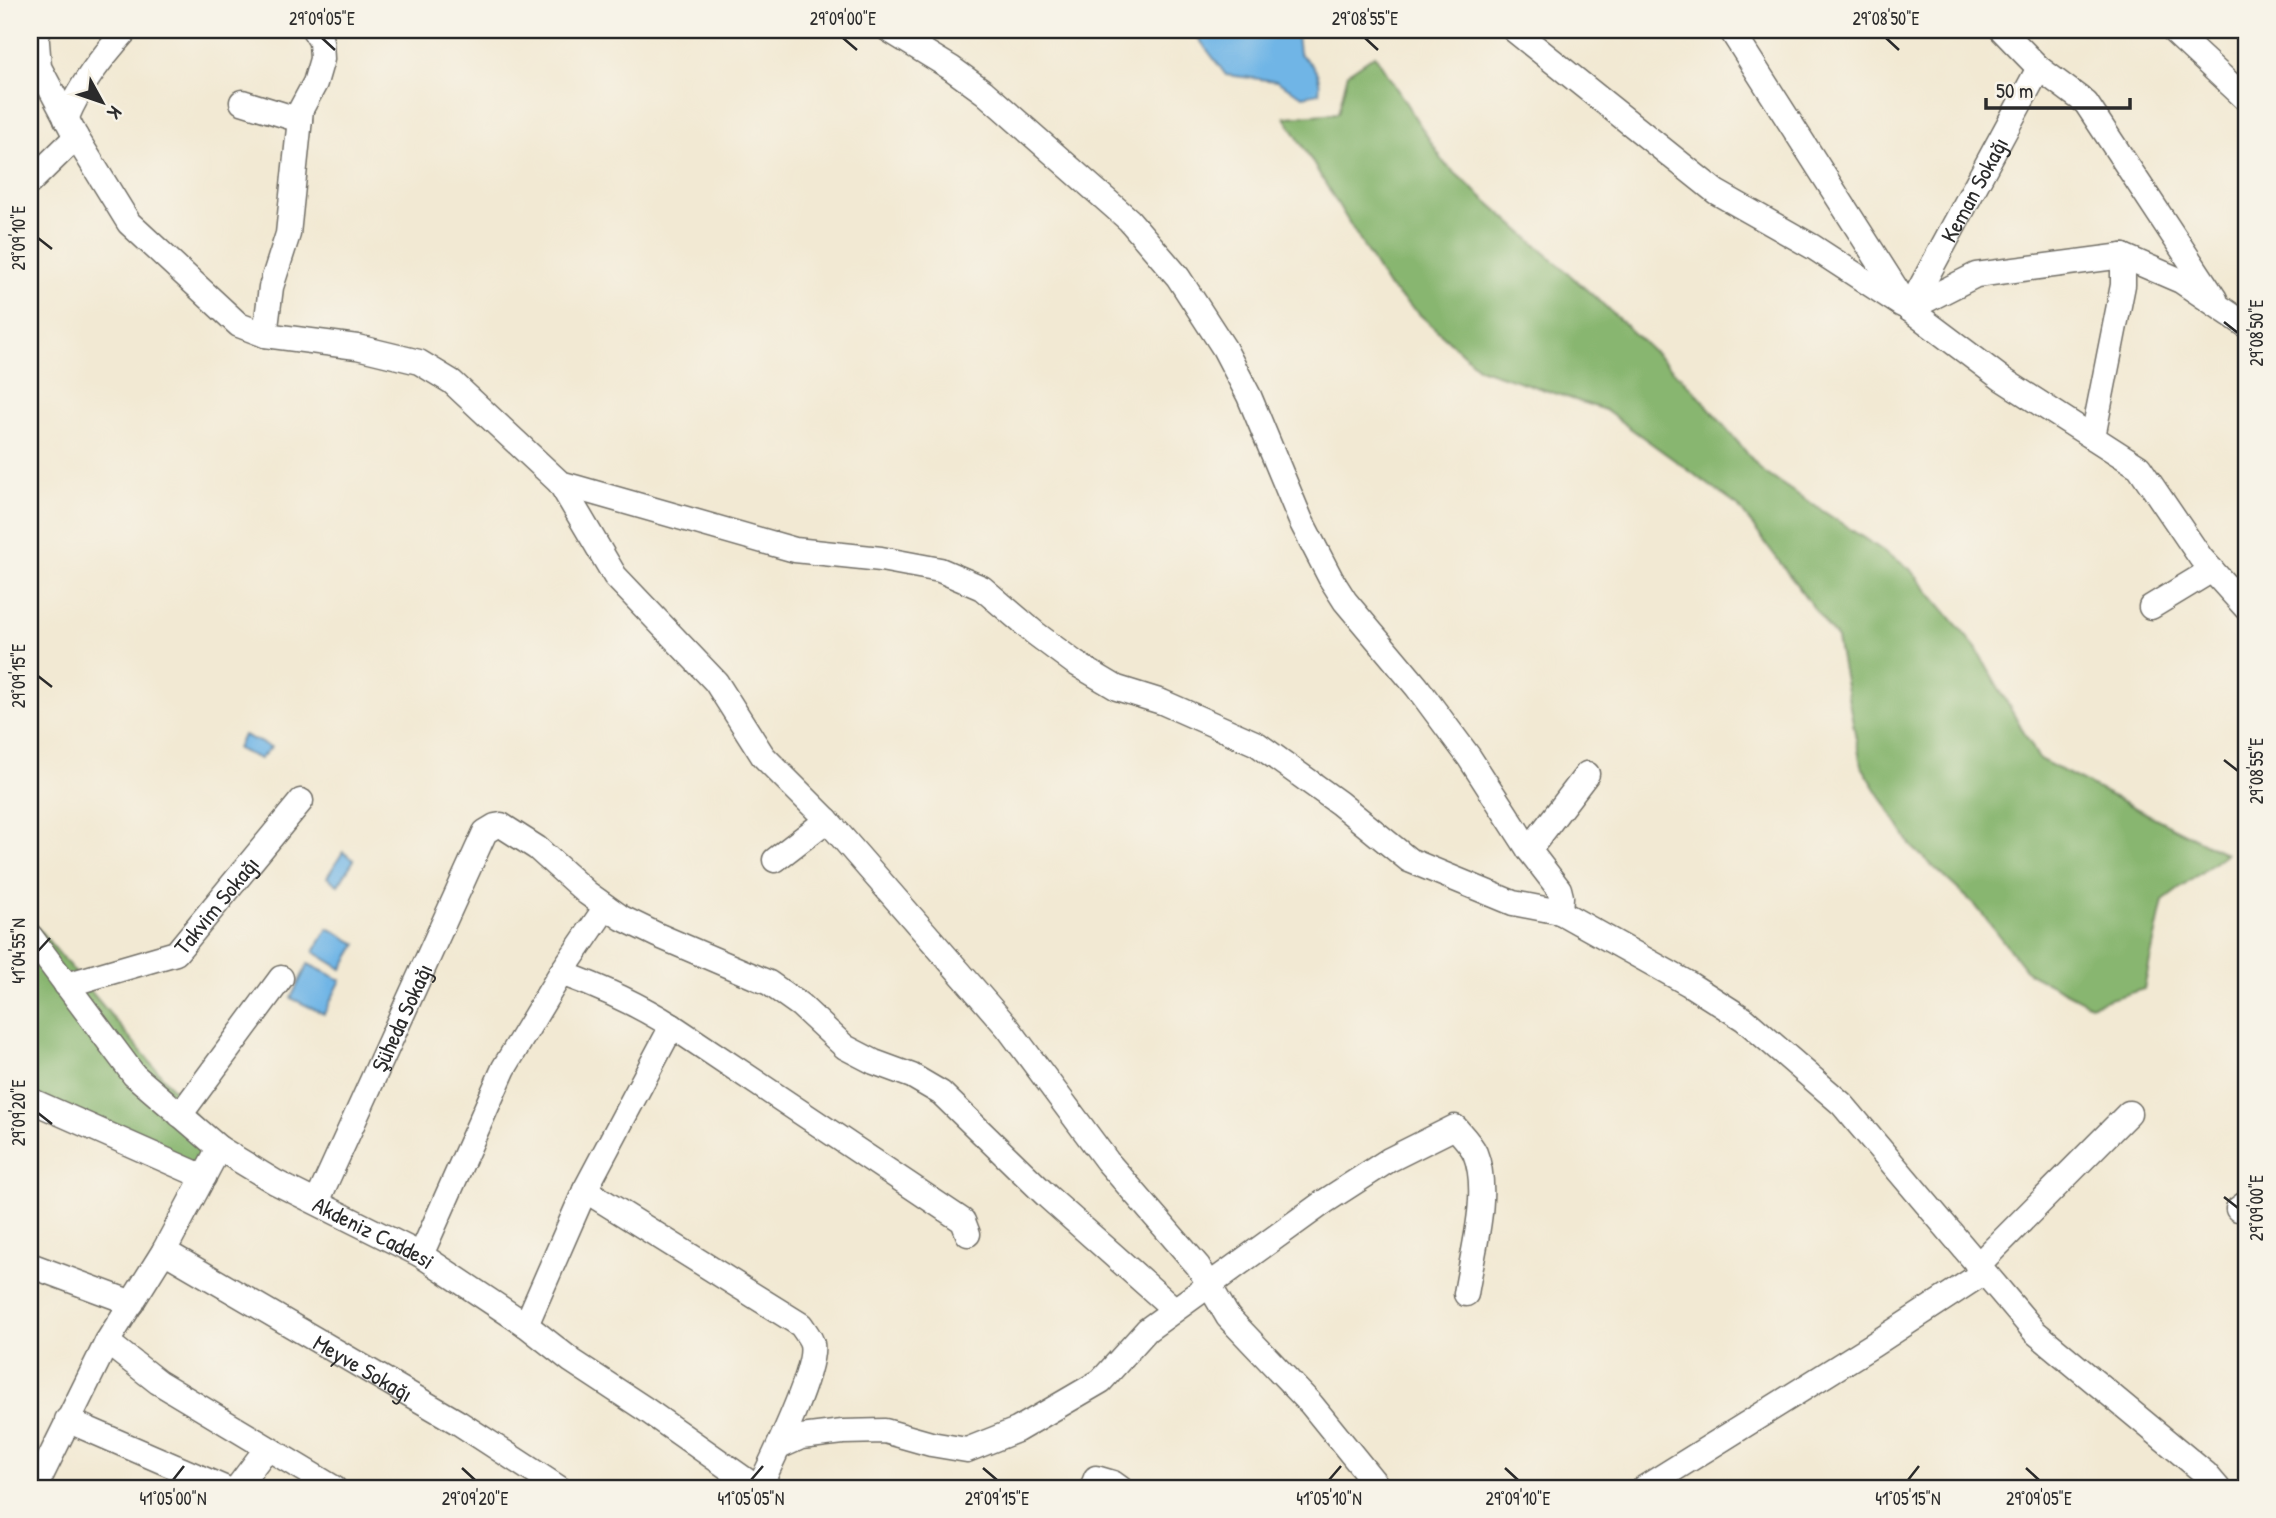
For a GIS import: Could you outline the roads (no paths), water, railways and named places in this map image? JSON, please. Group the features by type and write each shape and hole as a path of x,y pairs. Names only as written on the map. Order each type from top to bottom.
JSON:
{"street":[{"path":"36,30 38,67 71,128 129,223 239,325 265,335 357,347 419,362 452,382 560,483 615,576 716,682 763,756 827,820 1008,1028 1107,1161 1198,1266 1228,1317 1311,1404 1379,1488"},
{"path":"30,182 71,128 74,98 125,30"},
{"path":"265,335 271,287 288,234 301,109 315,83 322,59 321,41 314,30"},
{"path":"889,30 921,36 951,68 1033,134 1129,220 1178,277 1224,348 1249,396 1301,521 1331,579 1345,601 1446,725 1529,850 1559,889 1562,897 1560,912"},
{"path":"1514,30 1716,192 1813,247 1909,309 2002,379 2139,467 2212,570 2246,608"},
{"path":"1731,30 1909,309"},
{"path":"2002,30 2039,68 2086,103 2220,307"},
{"path":"2172,30 2246,99"},
{"name":"Keman Sokağı","path":"1909,309 2039,68"},
{"path":"242,102 300,120"},
{"path":"1909,309 1976,275 2123,256 2181,281 2246,324"},
{"path":"2093,437 2123,285 2123,256"},
{"path":"560,483 795,550 881,559 940,570 982,588 1075,663 1117,688 1162,702 1257,744 1339,803 1409,860 1513,903 1560,912 1689,984 1744,1019 1842,1104 2035,1332 2206,1474 2218,1488"},
{"path":"2151,607 2212,570"},
{"path":"1529,850 1587,774"},
{"name":"Takvim Sokağı","path":"66,985 176,953 302,800"},
{"path":"775,860 827,820"},
{"name":"Şüheda Sokağı","path":"317,1202 485,832 495,826 506,827 537,848 606,907"},
{"path":"421,1255 504,1068 561,973 606,907 648,931 769,983 800,1005 845,1047 866,1059 920,1080 941,1093 1048,1197 1174,1309"},
{"name":"Akdeniz Caddesi","path":"30,936 134,1075 219,1148 275,1182 421,1255 526,1325 723,1478 758,1488"},
{"path":"561,973 644,1008 963,1221 968,1234"},
{"path":"180,1115 281,978"},
{"path":"526,1325 585,1190 671,1026"},
{"path":"30,1100 204,1177"},
{"path":"1644,1488 1873,1345 1980,1269 2129,1114"},
{"path":"779,1447 802,1437 885,1431 931,1444 967,1450 1017,1430 1101,1381 1147,1330 1324,1202 1389,1160 1455,1127 1475,1152 1482,1179 1465,1294"},
{"path":"35,1488 107,1342 164,1251 219,1148"},
{"path":"585,1190 801,1325 812,1344 809,1370 779,1447 758,1488"},
{"name":"Meyve Sokağı","path":"164,1251 459,1423 559,1488"},
{"path":"30,1265 132,1303"},
{"path":"107,1342 158,1382 334,1488"},
{"path":"67,1420 224,1488"},
{"path":"237,1488 267,1448"},
{"path":"1091,1488 1096,1478 1120,1488"}],"water":[{"path":"1188,30 1293,30 1297,35 1299,53 1318,75 1319,93 1303,96 1276,81 1226,75 1199,39"},
{"path":"243,735 271,747 260,759 237,749"},
{"path":"343,852 354,860 338,885 327,877"},
{"path":"328,928 357,944 342,969 314,952"},
{"path":"308,964 341,980 324,1014 291,998"}]}
